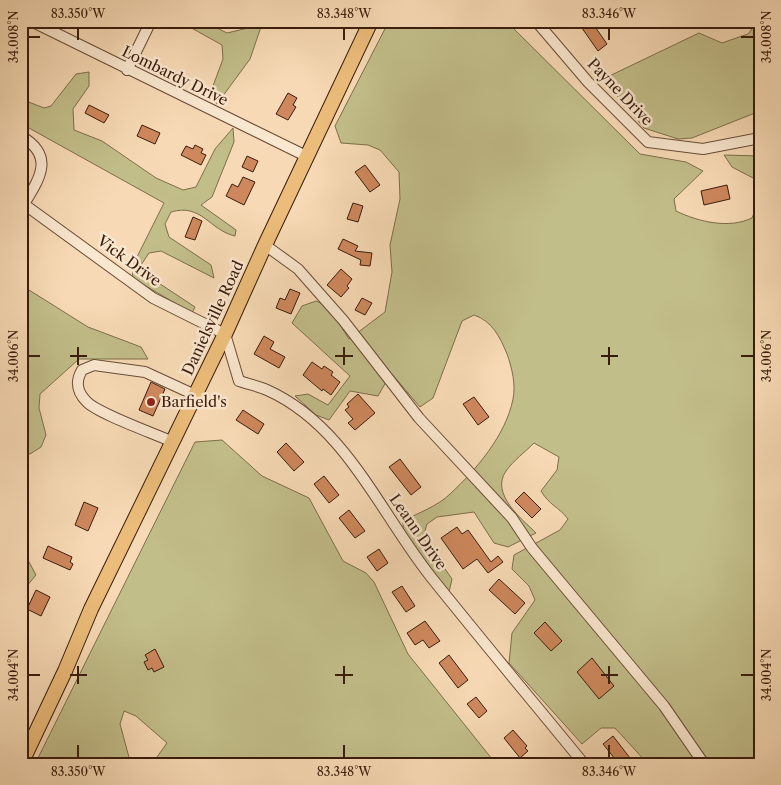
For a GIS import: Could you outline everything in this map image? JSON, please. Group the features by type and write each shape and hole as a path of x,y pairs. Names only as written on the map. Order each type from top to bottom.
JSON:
{"main road":[{"name":"Danielsville Road","path":"21,764 65,671 91,609 196,395 306,156 371,21"}],"street":[{"name":"Lombardy Drive","path":"31,21 127,70 306,156"},
{"path":"127,70 151,21"},
{"name":"Payne Drive","path":"536,21 588,82 648,142 703,149 760,138"},
{"path":"21,136 32,142 42,162 41,174 22,203"},
{"name":"Vick Drive","path":"22,203 153,298 225,334"},
{"path":"265,245 298,269 343,320 418,418 512,518 532,548 664,706 704,764"},
{"name":"Leann Drive","path":"225,334 239,381 267,390 290,403 321,428 335,443 363,478 434,582 584,764"},
{"path":"173,442 101,411 87,402 77,384 78,377 82,370 94,365 145,372 196,395"}],"shaded area":[{"path":"179,21 203,21 227,33 248,28 251,21 263,21 250,59 217,104 210,94 223,59 222,45"},
{"path":"389,21 506,21 640,154 686,162 703,171 674,199 676,211 685,215 704,221 724,224 752,218 757,206 755,179 732,167 724,155 760,156 760,764 648,764 615,728 601,728 582,744 509,663 512,633 535,600 529,586 512,569 514,555 560,530 568,519 541,491 557,470 559,457 534,443 509,467 502,480 502,488 510,505 536,533 508,547 494,543 474,512 437,517 427,524 423,537 452,579 449,592 441,591 403,531 403,521 440,502 470,474 489,451 504,426 513,399 513,376 507,354 491,325 486,321 474,315 462,321 433,398 420,407 391,373 378,396 350,391 329,420 316,415 295,396 308,394 328,405 350,376 292,323 302,306 316,301 328,306 349,339 385,312 392,272 390,245 400,199 399,172 380,150 368,145 341,143 335,126"},
{"path":"758,21 760,111 692,138 678,139 644,128 603,79 699,33 722,43 748,34"},
{"path":"89,72 89,86 73,109 74,130 102,141 156,178 183,190 196,187 215,149 233,128 234,142 212,197 201,205 236,230 235,236 226,233 205,218 190,211 171,212 165,224 169,237 211,265 214,278 161,251 149,253 141,265 142,272 195,307 192,313 132,278 134,263 164,203 29,128 21,135 21,99 44,108 51,106 76,74"},
{"path":"21,285 88,327 141,347 148,359 79,359 40,394 39,408 46,435 41,447 30,454 21,453"},
{"path":"222,440 262,476 309,498 343,561 366,573 374,582 408,654 496,764 152,764 167,743 136,716 124,711 120,724 130,761 129,764 69,764 56,759 53,764 35,764 195,442"},
{"path":"21,523 27,523 23,551 36,575 21,593"}],"building":[{"path":"577,21 591,21 607,44 598,51"},
{"path":"288,93 297,98 293,105 296,107 288,120 276,114"},
{"path":"89,105 109,115 104,123 85,113"},
{"path":"142,125 160,133 155,144 137,136"},
{"path":"195,145 203,149 201,153 206,155 201,165 181,155 186,146 193,149"},
{"path":"247,156 258,161 253,172 242,167"},
{"path":"365,165 380,185 370,192 355,172"},
{"path":"243,177 255,182 244,205 226,196 232,184 238,187"},
{"path":"727,185 730,199 704,205 701,191"},
{"path":"353,203 363,206 358,222 347,219"},
{"path":"193,217 202,221 195,240 185,237"},
{"path":"343,239 358,246 355,251 372,253 370,266 360,265 361,260 338,249"},
{"path":"341,269 352,279 347,286 349,288 341,297 327,285"},
{"path":"290,289 300,293 291,314 276,308 280,298 285,300"},
{"path":"362,298 372,303 365,315 355,310"},
{"path":"264,336 274,342 270,349 285,357 279,368 254,354"},
{"path":"312,362 322,369 324,366 333,372 331,375 340,382 331,395 323,389 322,391 303,375"},
{"name":"Barfield's","path":"151,382 165,389 153,416 139,410"},
{"path":"358,394 375,413 355,430 348,423 353,419 345,410 349,407 347,404"},
{"path":"474,397 489,417 478,425 463,404"},
{"path":"243,410 264,424 258,434 236,420"},
{"path":"286,443 304,462 294,471 277,452"},
{"path":"400,459 421,487 411,495 389,467"},
{"path":"324,476 339,495 329,503 314,484"},
{"path":"524,492 541,509 532,518 515,501"},
{"path":"84,502 98,508 88,531 75,525"},
{"path":"349,510 365,531 355,538 339,518"},
{"path":"457,527 462,534 468,530 491,562 498,556 503,562 488,573 477,559 463,569 441,538"},
{"path":"48,546 72,557 70,562 73,564 70,570 43,558"},
{"path":"379,549 388,563 377,571 367,557"},
{"path":"499,579 525,603 515,614 489,590"},
{"path":"402,586 415,606 406,612 392,592"},
{"path":"36,590 50,597 41,616 27,609"},
{"path":"425,621 440,641 429,648 423,640 415,645 407,633"},
{"path":"545,622 562,641 551,651 534,633"},
{"path":"155,649 164,667 154,672 152,668 148,670 144,662 148,660 145,655"},
{"path":"449,655 468,680 458,688 439,663"},
{"path":"592,658 614,686 599,699 577,672"},
{"path":"476,697 487,711 479,718 467,704"},
{"path":"513,730 527,746 525,748 528,751 520,758 504,738"},
{"path":"613,736 630,758 623,764 619,764 603,744"}],"place":[{"name":"Barfield's","path":"151,402"}]}
